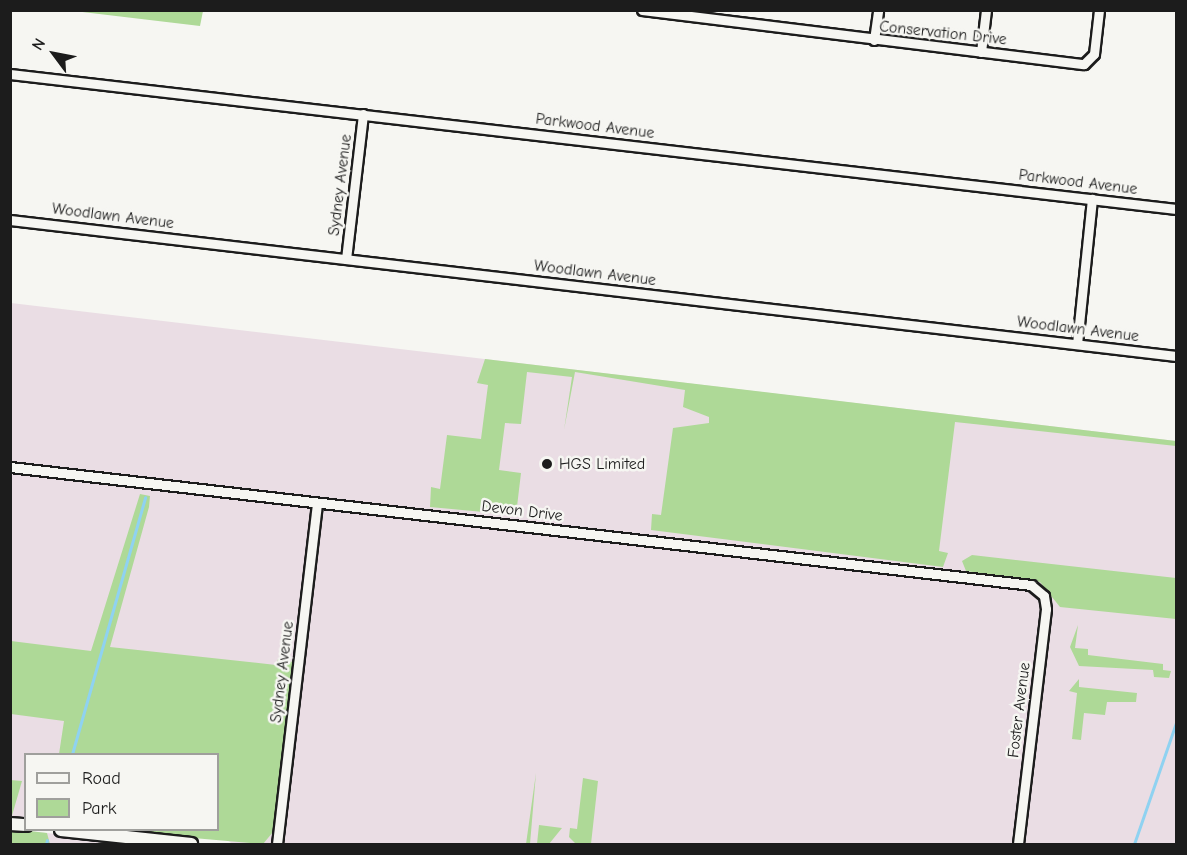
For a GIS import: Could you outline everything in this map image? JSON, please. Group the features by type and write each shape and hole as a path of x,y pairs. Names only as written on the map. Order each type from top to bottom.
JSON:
{"street":[{"name":"Conservation Drive","path":"642,10 1084,64 1094,54 1099,10"},
{"path":"874,40 878,10"},
{"path":"981,52 986,10"},
{"name":"Parkwood Avenue","path":"10,74 1176,209"},
{"name":"Sydney Avenue","path":"346,259 363,114"},
{"path":"1077,344 1092,199"},
{"name":"Woodlawn Avenue","path":"10,220 1176,356"},
{"name":"Devon Drive","path":"10,467 1031,585"},
{"name":"Sydney Avenue","path":"278,844 316,503"},
{"name":"Foster Avenue","path":"1018,844 1046,609 1044,596 1031,585"},
{"path":"70,831 191,844"}],"shaded area":[{"path":"11,303 1176,441 1176,844 232,844 219,831 219,753 24,753 24,821 11,819"},
{"path":"11,829 146,844 11,844"}],"green space":[{"path":"74,11 203,11 200,26"},
{"path":"485,359 1176,441 1176,446 955,422 939,551 948,553 943,567 651,530 652,514 661,515 673,428 709,423 709,417 683,407 685,390 575,372 564,430 572,377 527,372 521,424 505,423 499,470 521,473 516,515 430,507 431,487 440,489 447,435 481,439 488,385 477,383"},
{"path":"140,494 150,496 149,507 110,647 276,665 278,659 293,662 273,832 263,844 114,831 219,831 219,753 59,753 64,721 11,714 11,641 91,651"},
{"path":"972,555 1176,578 1176,619 1060,607 1040,582 966,571 962,561"},
{"path":"1078,625 1075,648 1088,649 1088,655 1163,664 1163,670 1171,671 1169,678 1154,677 1153,670 1079,666 1070,647"},
{"path":"1079,679 1079,687 1137,693 1136,702 1107,702 1105,715 1084,713 1081,740 1072,739 1077,693 1069,691"},
{"path":"536,773 530,844 526,844"},
{"path":"583,778 598,781 591,844 576,844 569,837 570,828 577,829"},
{"path":"10,780 22,781 11,819 10,819"},
{"path":"539,825 562,828 549,844 537,844"},
{"path":"11,829 47,833 50,844 11,844"}],"waterway":[{"path":"72,753 145,497"},
{"path":"1134,844 1176,723"},
{"path":"46,844 47,840"}],"place":[{"name":"HGS Limited","path":"547,464"}]}
